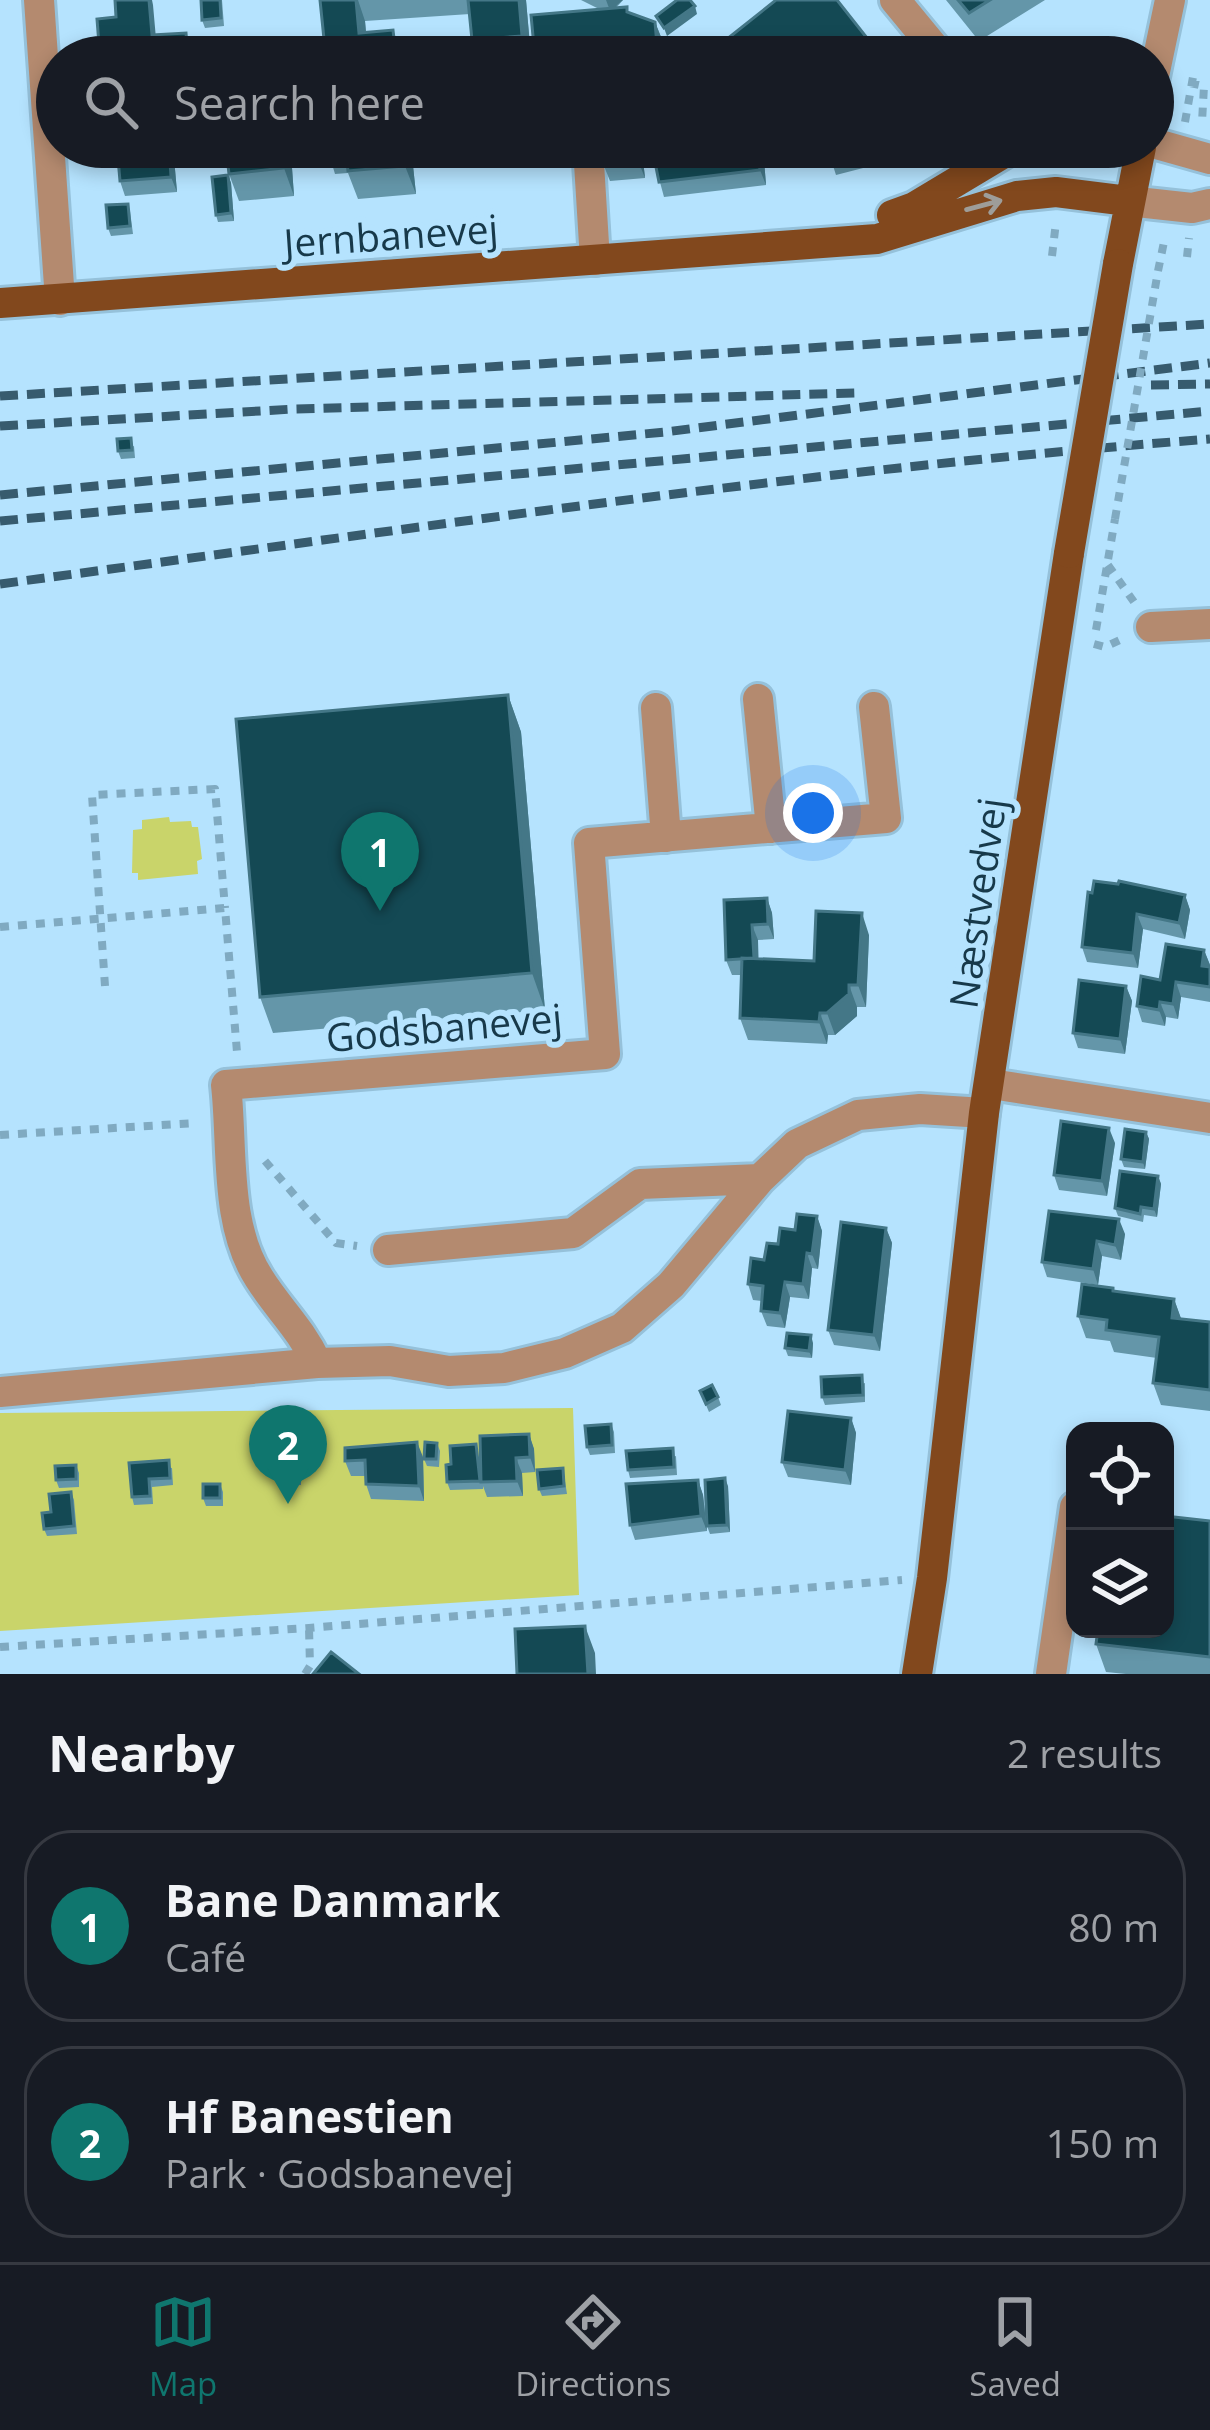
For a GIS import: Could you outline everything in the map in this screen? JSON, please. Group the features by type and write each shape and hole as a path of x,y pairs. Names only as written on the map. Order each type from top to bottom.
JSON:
{"main road":[{"name":"Jernbanevej","path":"788,244 914,207 978,168"},
{"name":"Næstvedvej","path":"917,1674 988,1098 1069,553 1136,168"},
{"name":"Jernbanevej","path":"0,303 877,239 1017,196 1056,192 1128,202"}],"street":[{"path":"38,0 41,36"},
{"path":"895,0 925,36"},
{"path":"1162,36 1170,0"},
{"path":"1174,149 1210,159"},
{"path":"50,168 60,300"},
{"path":"589,168 596,260"},
{"path":"1128,202 1192,208 1210,204"},
{"path":"1150,627 1210,624"},
{"path":"758,698 771,828"},
{"name":"Godsbanevej","path":"240,1084 605,1054 589,843 886,818 874,707"},
{"path":"656,708 666,836"},
{"path":"240,1084 226,1085 237,1220 257,1276 301,1330 317,1363"},
{"path":"0,1392 317,1363 390,1361 448,1371 504,1368 566,1353 622,1328 671,1285 760,1179 797,1144 858,1115 988,1098 1210,1118"},
{"path":"388,1250 573,1233 640,1184 760,1179"},
{"path":"1051,1674 1072,1530"}],"path":[{"path":"1094,644 1159,271"},
{"path":"1108,564 1150,627"},
{"path":"105,986 92,795 215,789 240,1084"},
{"path":"0,927 225,908"},
{"path":"0,1136 230,1122"},
{"path":"277,1175 336,1243"},
{"path":"0,1647 309,1628 932,1578"},
{"path":"305,1674 310,1666 309,1628"}],"green space":[{"path":"169,817 170,822 191,821 192,827 198,827 202,859 197,861 198,874 138,880 138,873 132,873 133,830 142,829 142,820"},
{"path":"573,1408 579,1595 0,1631 0,1413"}],"building":[{"path":"115,0 149,0 152,35 186,36 98,36 97,19 116,17"},
{"path":"201,0 220,0 221,18 202,20"},
{"path":"320,0 356,0 359,33 393,30 394,36 324,36"},
{"path":"468,0 519,0 522,36 472,36"},
{"path":"677,0 690,0 695,6 664,28 656,16"},
{"path":"776,0 837,0 865,36 731,36"},
{"path":"958,0 990,0 969,13"},
{"path":"627,7 627,12 655,22 656,36 533,36 531,15"},
{"path":"119,168 170,168 171,177 120,181"},
{"path":"228,168 284,168 229,174"},
{"path":"656,168 760,168 760,170 659,182"},
{"path":"228,175 231,213 216,215 212,177"},
{"path":"128,204 130,226 108,228 106,205"},
{"path":"131,438 132,450 118,451 117,439"},
{"path":"508,695 532,973 260,997 236,719"},
{"path":"1094,881 1119,881 1185,895 1179,923 1137,914 1133,953 1082,947 1088,892 1092,893"},
{"path":"767,898 768,924 752,925 754,958 726,960 724,900"},
{"path":"816,911 862,913 858,985 849,985 849,994 827,1013 820,1013 819,1022 740,1018 742,958 814,961"},
{"path":"1166,944 1204,950 1202,966 1210,967 1210,987 1176,982 1173,1004 1160,1002 1159,1010 1137,1006 1141,976 1160,980"},
{"path":"1079,980 1126,986 1120,1039 1073,1033"},
{"path":"1061,1121 1109,1128 1102,1181 1054,1175"},
{"path":"1125,1129 1146,1132 1143,1162 1121,1159"},
{"path":"1120,1171 1158,1176 1154,1209 1141,1207 1140,1214 1115,1208"},
{"path":"1049,1211 1119,1219 1115,1245 1097,1241 1093,1269 1042,1262"},
{"path":"797,1214 817,1216 803,1284 785,1282 780,1313 761,1311 763,1286 748,1284 751,1258 764,1260 767,1243 778,1244 780,1228 795,1230"},
{"path":"841,1222 886,1228 874,1335 828,1330"},
{"path":"1082,1284 1174,1299 1172,1318 1210,1322 1210,1390 1153,1383 1159,1337 1106,1330 1107,1320 1078,1316"},
{"path":"787,1333 811,1335 809,1351 785,1348"},
{"path":"862,1375 863,1395 822,1397 821,1377"},
{"path":"712,1385 718,1397 706,1404 700,1391"},
{"path":"788,1411 851,1418 845,1470 782,1462"},
{"path":"611,1424 612,1445 587,1447 585,1426"},
{"path":"529,1434 530,1457 516,1458 517,1481 481,1482 480,1436"},
{"path":"417,1442 419,1486 366,1484 365,1460 345,1461 345,1448"},
{"path":"425,1442 437,1443 436,1459 424,1459"},
{"path":"476,1444 480,1481 447,1482 450,1446"},
{"path":"673,1448 674,1467 628,1470 626,1451"},
{"path":"280,1449 305,1449 299,1478 280,1478"},
{"path":"169,1460 170,1478 149,1479 150,1496 132,1497 129,1463"},
{"path":"76,1465 76,1479 56,1480 55,1466"},
{"path":"563,1468 564,1486 539,1489 537,1470"},
{"path":"725,1478 727,1525 707,1526 705,1480"},
{"path":"698,1480 701,1516 630,1525 626,1484"},
{"path":"203,1484 220,1484 220,1498 203,1498"},
{"path":"71,1492 74,1526 44,1529 42,1513 51,1512 49,1494"},
{"path":"1174,1517 1210,1521 1210,1657 1096,1644 1097,1638 1174,1638"},
{"path":"585,1626 588,1674 517,1674 515,1629"},
{"path":"331,1652 359,1674 313,1674"}],"railway":[{"path":"0,396 1210,324"},
{"path":"0,495 665,432 1210,363"},
{"path":"1151,385 1210,384"},
{"path":"0,426 294,409 857,393"},
{"path":"0,521 1210,411"},
{"path":"0,584 755,484 1210,439"}],"place":[{"name":"Bane Danmark","path":"380,911"},
{"name":"Hf Banestien","path":"288,1504"}]}
